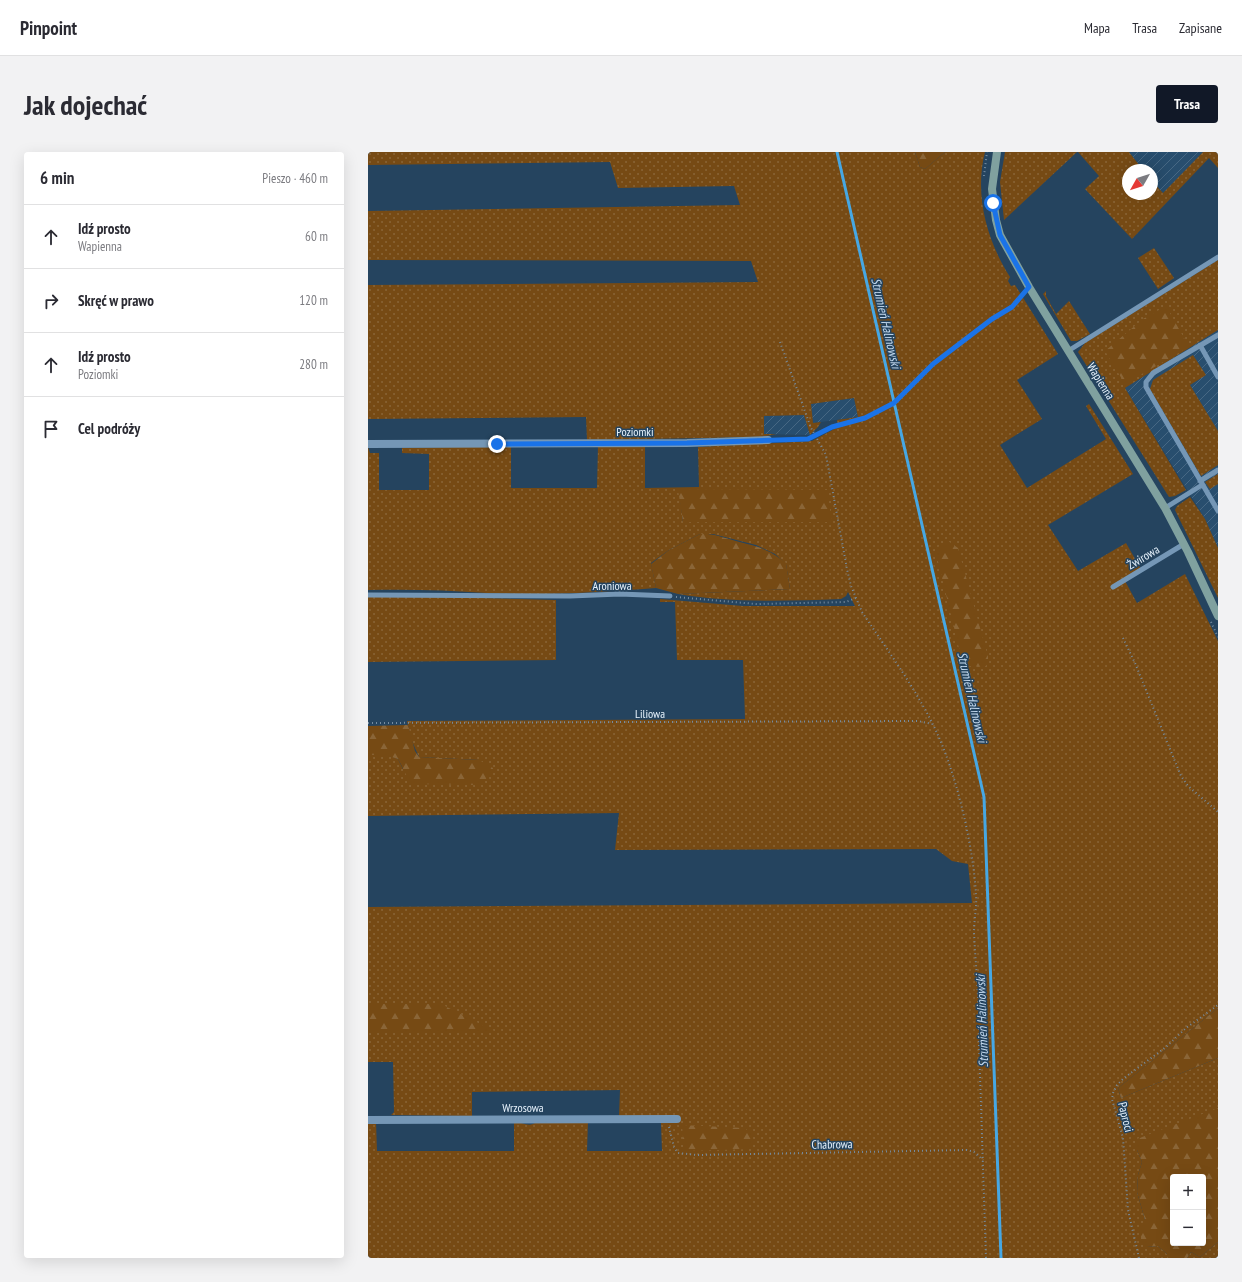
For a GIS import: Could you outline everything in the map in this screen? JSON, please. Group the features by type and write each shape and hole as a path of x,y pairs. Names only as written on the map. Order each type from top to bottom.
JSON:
{"street":[{"name":"Wapienna","path":"997,152 992,189 996,220 1000,235 1008,252 1165,508 1218,616"},
{"name":"Poziomki","path":"368,444 679,443 768,440"},
{"name":"Wrzosowa","path":"368,1120 677,1118"}],"lane":[{"path":"1068,351 1218,257"},
{"path":"1218,335 1149,377 1146,382 1146,387 1218,511"},
{"path":"1200,345 1218,377"},
{"path":"1165,508 1218,470"},
{"name":"Żwirowa","path":"1113,587 1184,544"},
{"name":"Aroniowa","path":"368,595 570,596 620,594 670,596"}],"path":[{"path":"768,440 804,439 815,436 832,427 865,418 894,403 933,364 992,319 1012,307 1029,287"},
{"path":"780,342 815,436 826,455 845,561 856,598 862,612 916,693 937,734 959,797 975,886 977,914 974,931 980,1009 986,1258"},
{"path":"670,596 756,604 846,602 856,598"},
{"path":"1123,638 1135,663 1181,776 1188,786 1218,812"},
{"name":"Liliowa","path":"368,723 918,721 932,724"},
{"name":"Paproci","path":"1139,1258 1128,1210 1123,1142 1112,1099 1113,1093 1124,1078 1166,1047 1186,1028 1218,1005"},
{"name":"Chabrowa","path":"667,1118 674,1147 678,1153 697,1155 967,1150 974,1152 983,1160"}],"shaded area":[{"path":"1129,152 1203,152 1163,194 1158,188 1158,164 1138,164"},
{"path":"1218,330 1218,548 1205,519 1125,388"},
{"path":"854,398 858,417 813,423 810,404"},
{"path":"804,415 810,435 764,434 764,416"}],"green space":[{"path":"368,152 915,152 920,167 925,169 945,152 985,152 981,185 982,201 989,233 1010,277 1008,281 1011,286 1015,285 1058,354 1017,380 1042,419 1000,445 1027,488 1106,439 1086,406 1089,404 1133,474 1048,525 1078,571 1126,543 1142,571 1125,581 1137,603 1185,574 1218,641 1218,1008 1118,1088 1121,1098 1218,1058 1218,1110 1137,1150 1142,1162 1138,1175 1137,1192 1145,1220 1147,1247 1158,1246 1167,1254 1167,1258 368,1258 368,1122 376,1122 377,1151 514,1151 514,1122 531,1125 536,1122 588,1122 587,1151 662,1151 661,1123 679,1122 619,1116 620,1090 472,1092 472,1116 391,1115 394,1112 393,1062 368,1062 368,907 972,903 968,864 952,861 936,849 615,850 619,813 368,816 368,755 386,754 398,759 403,769 479,760 419,757 411,739 407,721 745,719 743,660 677,660 675,602 660,602 660,599 743,606 855,606 848,592 846,596 841,599 780,601 719,599 678,594 790,589 786,564 775,554 756,545 713,534 700,534 669,550 651,563 656,588 550,594 428,590 368,590 368,447 370,453 379,453 379,490 429,490 429,454 402,453 402,448 511,446 511,488 597,488 598,446 645,446 645,488 699,487 698,447 812,441 838,427 837,420 858,417 854,398 811,404 813,423 821,422 810,435 804,415 764,416 764,434 776,434 761,437 587,440 586,417 368,419 368,285 758,282 751,261 368,260 368,211 740,205 734,186 618,188 610,162 368,165","holes":["679,489 832,522 683,522"]},
{"path":"915,152 945,152 925,169 920,167"},
{"path":"1005,152 1077,152 1004,220 1000,182"},
{"path":"1078,152 1129,152 1138,164 1122,164 1122,200 1158,200 1158,188 1163,193 1203,152 1218,152 1218,168 1209,158 1132,239 1085,189 1099,176"},
{"path":"1154,248 1174,278 1158,289 1138,258"},
{"path":"1218,260 1218,330 1125,388 1186,490 1175,496 1169,497 1078,352 1085,343"},
{"path":"1046,291 1046,296 1056,314 1069,301 1090,334 1077,341 1071,341 1043,294"},
{"path":"1166,306 1189,347 1125,384 1105,351 1143,319"},
{"path":"1193,355 1206,375 1190,385 1218,431 1218,465 1201,476 1150,389 1153,380"},
{"path":"1218,474 1218,484 1210,489 1205,482"},
{"path":"678,489 827,490 832,522 683,522"},
{"path":"1190,497 1205,519 1218,548 1218,598 1175,510 1177,506"},
{"path":"700,534 714,535 751,545 773,554 786,563 790,589 678,594 656,588 651,564 669,550"},
{"path":"948,541 958,548 988,657 988,664 984,667 968,666 963,661 959,648 936,553 939,546"},
{"path":"368,595 556,600 556,660 368,662"},
{"path":"408,725 415,751 419,757 479,760 493,768 492,775 476,785 411,784 398,759 386,755 368,755 368,726"},
{"path":"368,1004 441,1004 494,1031 368,1031"},
{"path":"1218,1008 1218,1058 1121,1098 1118,1088"},
{"path":"1218,1108 1218,1242 1200,1257 1191,1252 1187,1258 1167,1258 1167,1254 1158,1246 1147,1247 1141,1241 1141,1225 1145,1220 1137,1192 1138,1175 1142,1162 1137,1150 1137,1139"},
{"path":"682,1125 744,1128 752,1133 752,1149 684,1151"},
{"path":"1218,1242 1218,1258 1187,1258 1191,1252 1200,1257"}],"waterway":[{"name":"Strumień Halinowski","path":"837,152 984,797 1001,1258"}],"route":[{"path":"497,444 687,443 794,440 808,439 832,427 865,418 894,403 933,364 992,319 1018,302 1029,287 1008,252 1000,235 993,203"}]}
